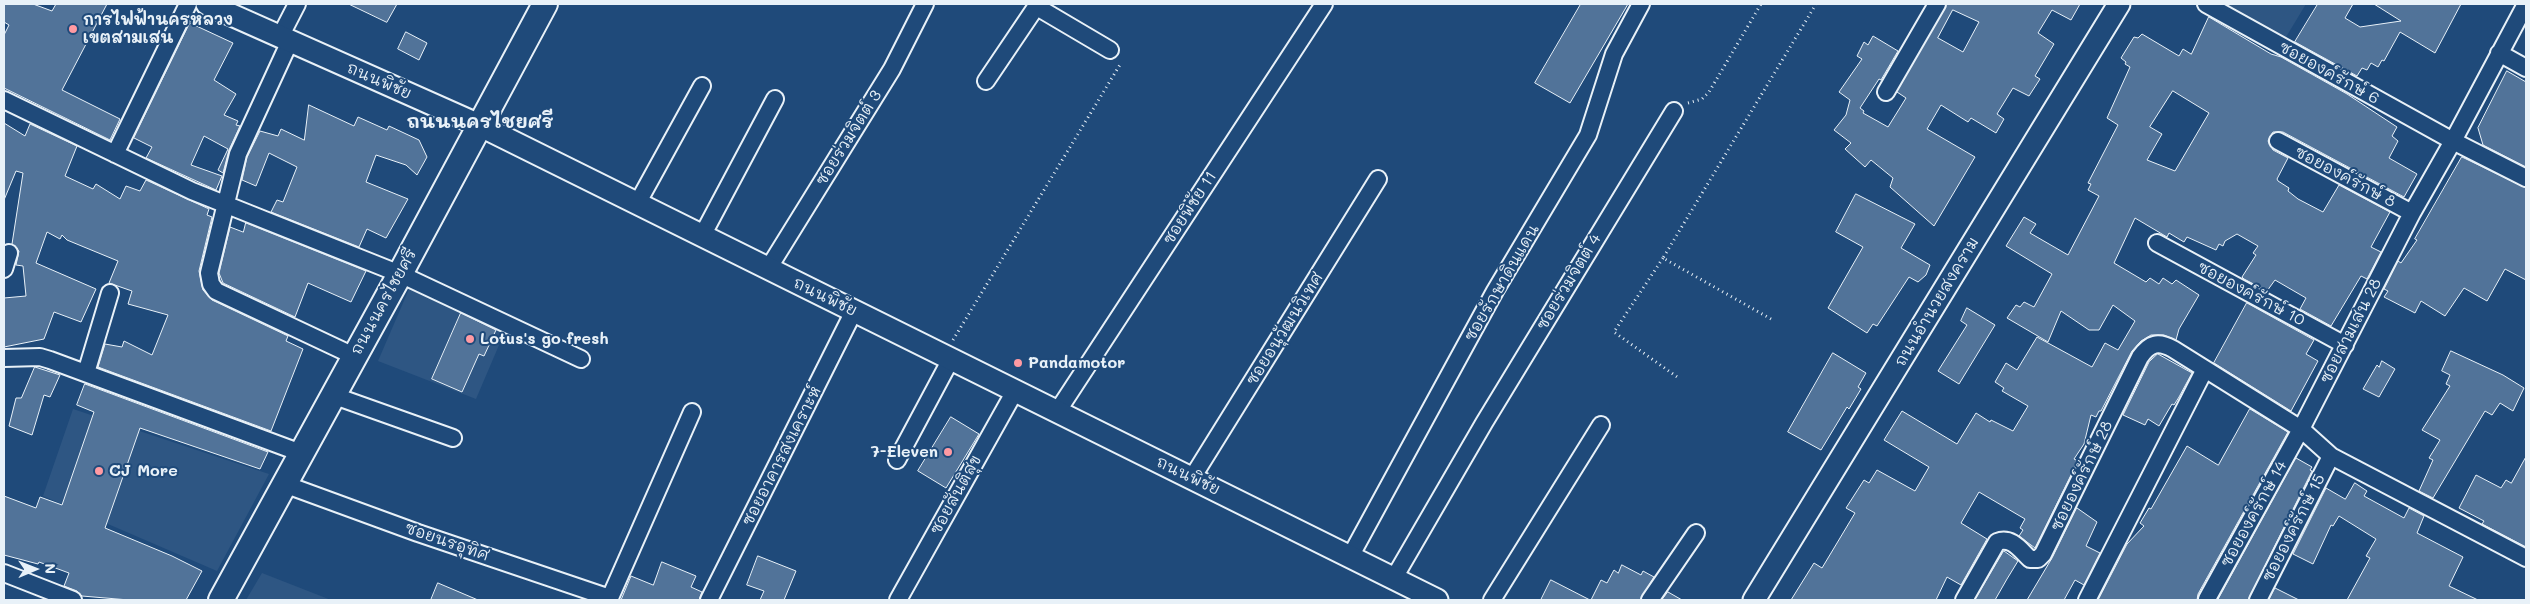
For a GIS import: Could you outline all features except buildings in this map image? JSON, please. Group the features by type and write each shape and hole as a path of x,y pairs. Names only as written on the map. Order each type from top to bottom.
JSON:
{"main road":[{"name":"ถนนนครไชยศรี","path":"221,600 400,274 545,4"}],"street":[{"path":"115,154 188,4"},
{"name":"ถนนพิชัย","path":"208,4 479,125 1433,599"},
{"path":"297,4 285,39 238,154 224,204 209,273 211,284 216,291 354,356"},
{"name":"ซอยร่วมจิตต์ 3","path":"768,269 892,69 925,4"},
{"name":"ซอยพิชัย 11","path":"1057,412 1324,4"},
{"name":"ซอยรักษาดินแดน","path":"1350,557 1495,291 1588,135 1614,54 1641,4"},
{"path":"1886,92 1937,4"},
{"name":"ถนนอำนวยสงคราม","path":"1754,600 2119,4"},
{"name":"ซอยองค์รักษ์ 6","path":"2206,4 2453,142 2526,178"},
{"name":"ซอยสามเสน 28","path":"2301,429 2412,213 2453,142 2526,4"},
{"path":"986,81 1038,5 1110,50"},
{"path":"2500,53 2526,68"},
{"path":"636,204 702,86"},
{"path":"702,236 775,99"},
{"path":"4,100 224,204 400,274 581,359"},
{"name":"ซอยร่วมจิตต์ 4","path":"1394,578 1484,423 1674,111"},
{"name":"ซอยองค์รักษ์ 8","path":"2278,141 2412,213"},
{"name":"ซอยอนุวัฒนวิเทศ","path":"1192,478 1378,179"},
{"name":"ซอยองค์รักษ์ 10","path":"2157,243 2345,344"},
{"path":"4,269 10,253"},
{"path":"86,373 110,293"},
{"name":"ซอยอาคารสงเคราะห์","path":"709,600 854,311"},
{"name":"ซอยองค์รักษ์ 28","path":"1964,600 1997,542 2004,540 2012,543 2030,559 2038,559 2043,554 2148,346 2157,343 2165,344 2301,429"},
{"path":"4,358 40,357 301,453"},
{"path":"896,460 947,357"},
{"path":"2087,600 2205,369"},
{"name":"ซอยสันติสุข","path":"898,600 1016,391"},
{"path":"332,396 453,438"},
{"path":"610,599 692,412"},
{"path":"1492,600 1601,425"},
{"path":"2301,429 2331,456 2526,558"},
{"name":"ซอยองค์รักษ์ 14","path":"2207,599 2301,429"},
{"name":"ซอยองค์รักษ์ 15","path":"2258,600 2331,456"},
{"name":"ซอยนรอุทิศ","path":"284,484 418,533 610,599"},
{"path":"1650,600 1696,533"},
{"path":"4,573 73,600"}],"path":[{"path":"1674,111 1702,99 1709,92 1761,4"},
{"path":"1680,379 1614,332 1663,258 1816,4"},
{"path":"947,357 1125,58"},
{"path":"1663,258 1771,319"}],"shaded area":[{"path":"2210,4 2306,4 2286,37"},
{"path":"416,273 511,317 476,399 378,361"},
{"path":"73,409 269,474 217,571 43,496"},
{"path":"262,573 331,600 246,600"}],"place":[{"name":"การไฟฟ้านครหลวง เขตสามเสน","path":"73,29"},
{"name":"Lotus's go fresh","path":"470,339"},
{"name":"Pandamotor","path":"1018,363"},
{"name":"7-Eleven","path":"948,452"},
{"name":"CJ More","path":"99,471"}],"district":[{"name":"ถนนนครไชยศรี","path":"480,122"}]}
